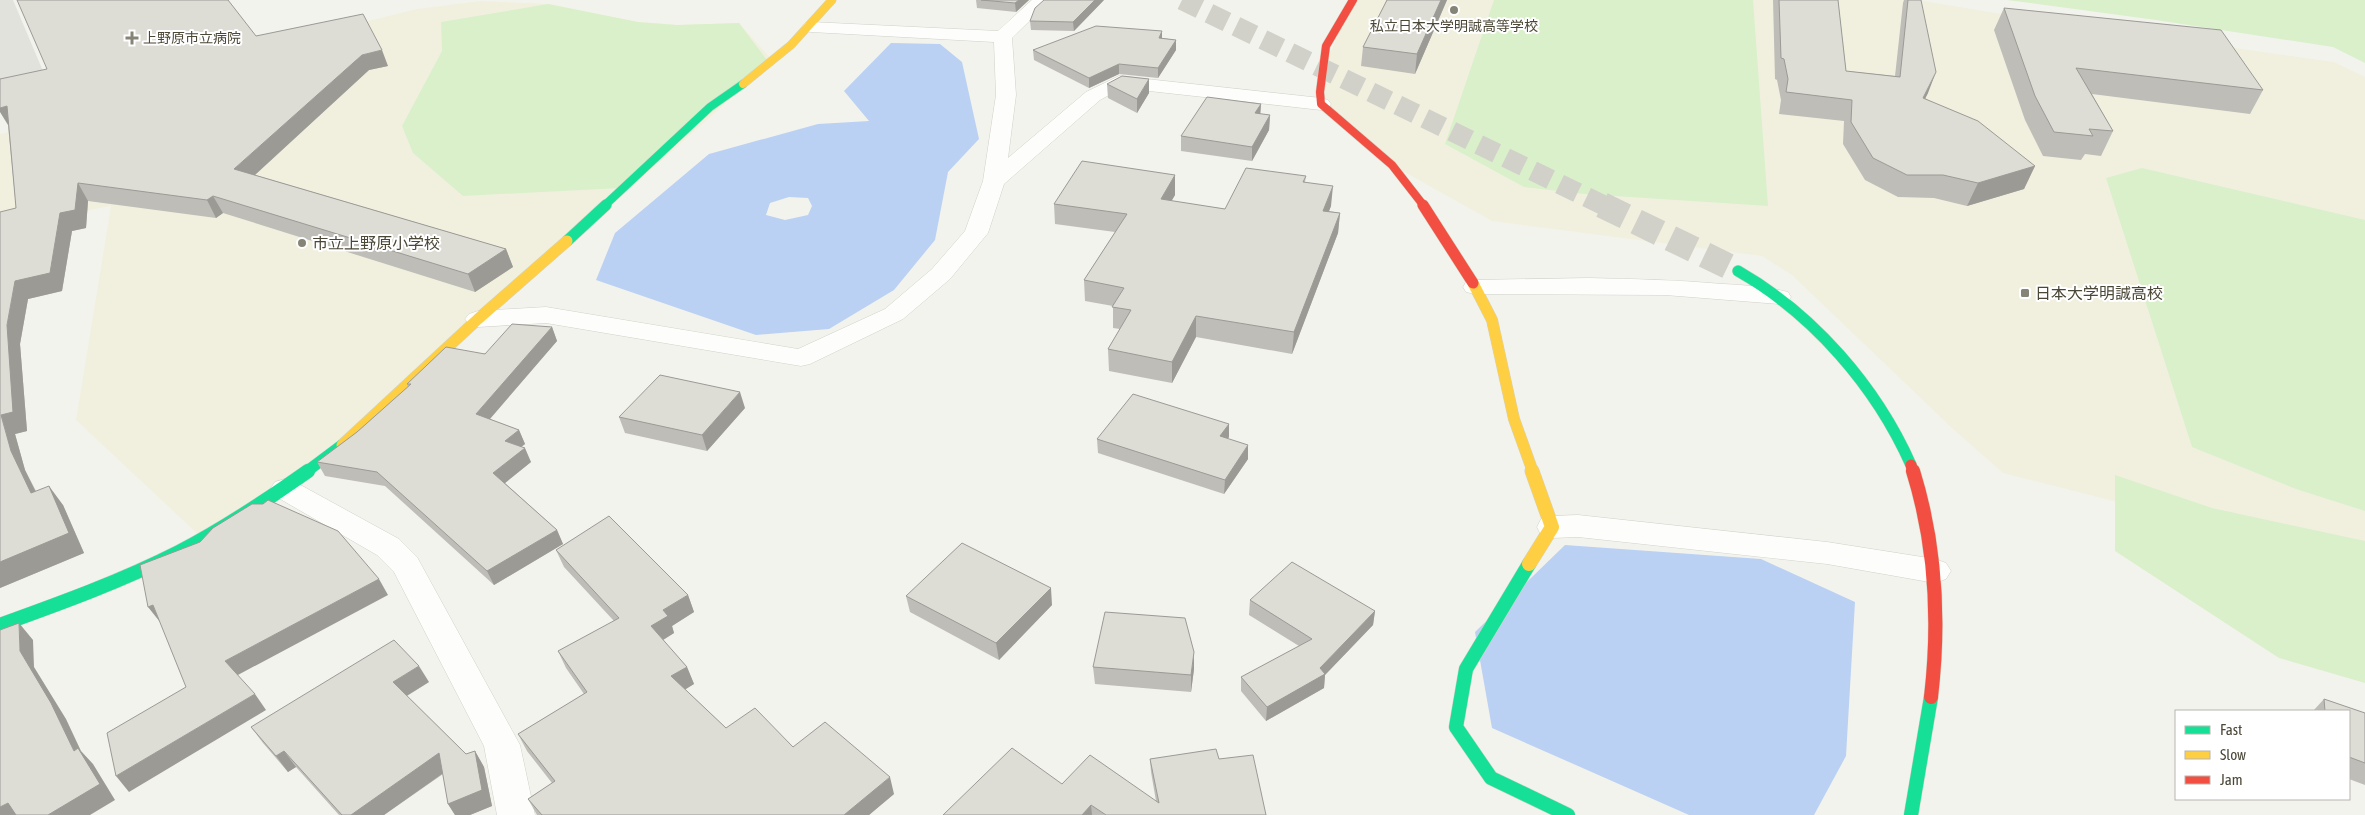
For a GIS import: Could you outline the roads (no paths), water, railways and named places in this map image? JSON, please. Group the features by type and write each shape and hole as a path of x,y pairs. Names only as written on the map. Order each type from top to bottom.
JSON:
{"street":[{"path":"0,625 86,594 144,568 203,539 285,489 348,441 478,319 553,254 710,107 770,64 811,27 832,0"},
{"path":"811,27 1003,37 1042,0"},
{"path":"1320,104 1326,46 1353,0"},
{"path":"478,319 546,315 801,358 894,314 941,274 976,233 994,181 1006,95 1003,37"},
{"path":"994,181 1093,96 1119,82 1320,104 1392,165 1432,217 1475,287 1492,320 1514,419 1552,527"},
{"path":"1738,270 1779,297 1828,344 1875,403 1905,449 1929,520 1935,571 1937,639 1925,747 1911,815"},
{"path":"1475,287 1614,285 1714,289 1779,297"},
{"path":"285,489 388,547 406,565 435,623 502,744 516,815"},
{"path":"1552,527 1578,526 1827,553 1935,571"},
{"path":"1552,527 1466,669 1456,727 1491,778 1568,815"}],"water":[{"path":"891,43 940,44 962,62 979,139 948,172 935,240 894,290 829,329 756,335 596,280 615,233 709,154 818,124 869,121 844,91","holes":["789,197 808,198 812,206 808,215 785,220 766,215 770,203"]},
{"path":"1565,545 1761,559 1855,602 1846,756 1814,815 1689,815 1492,728 1475,632"}],"tunnel":[{"path":"1182,0 1605,206"},
{"path":"1602,205 1738,271"}],"place":[{"name":"私立日本大学明誠高等学校","path":"1454,10"},
{"name":"上野原市立病院","path":"132,38"},
{"name":"市立上野原小学校","path":"302,243"},
{"name":"日本大学明誠高校","path":"2025,293"}]}
